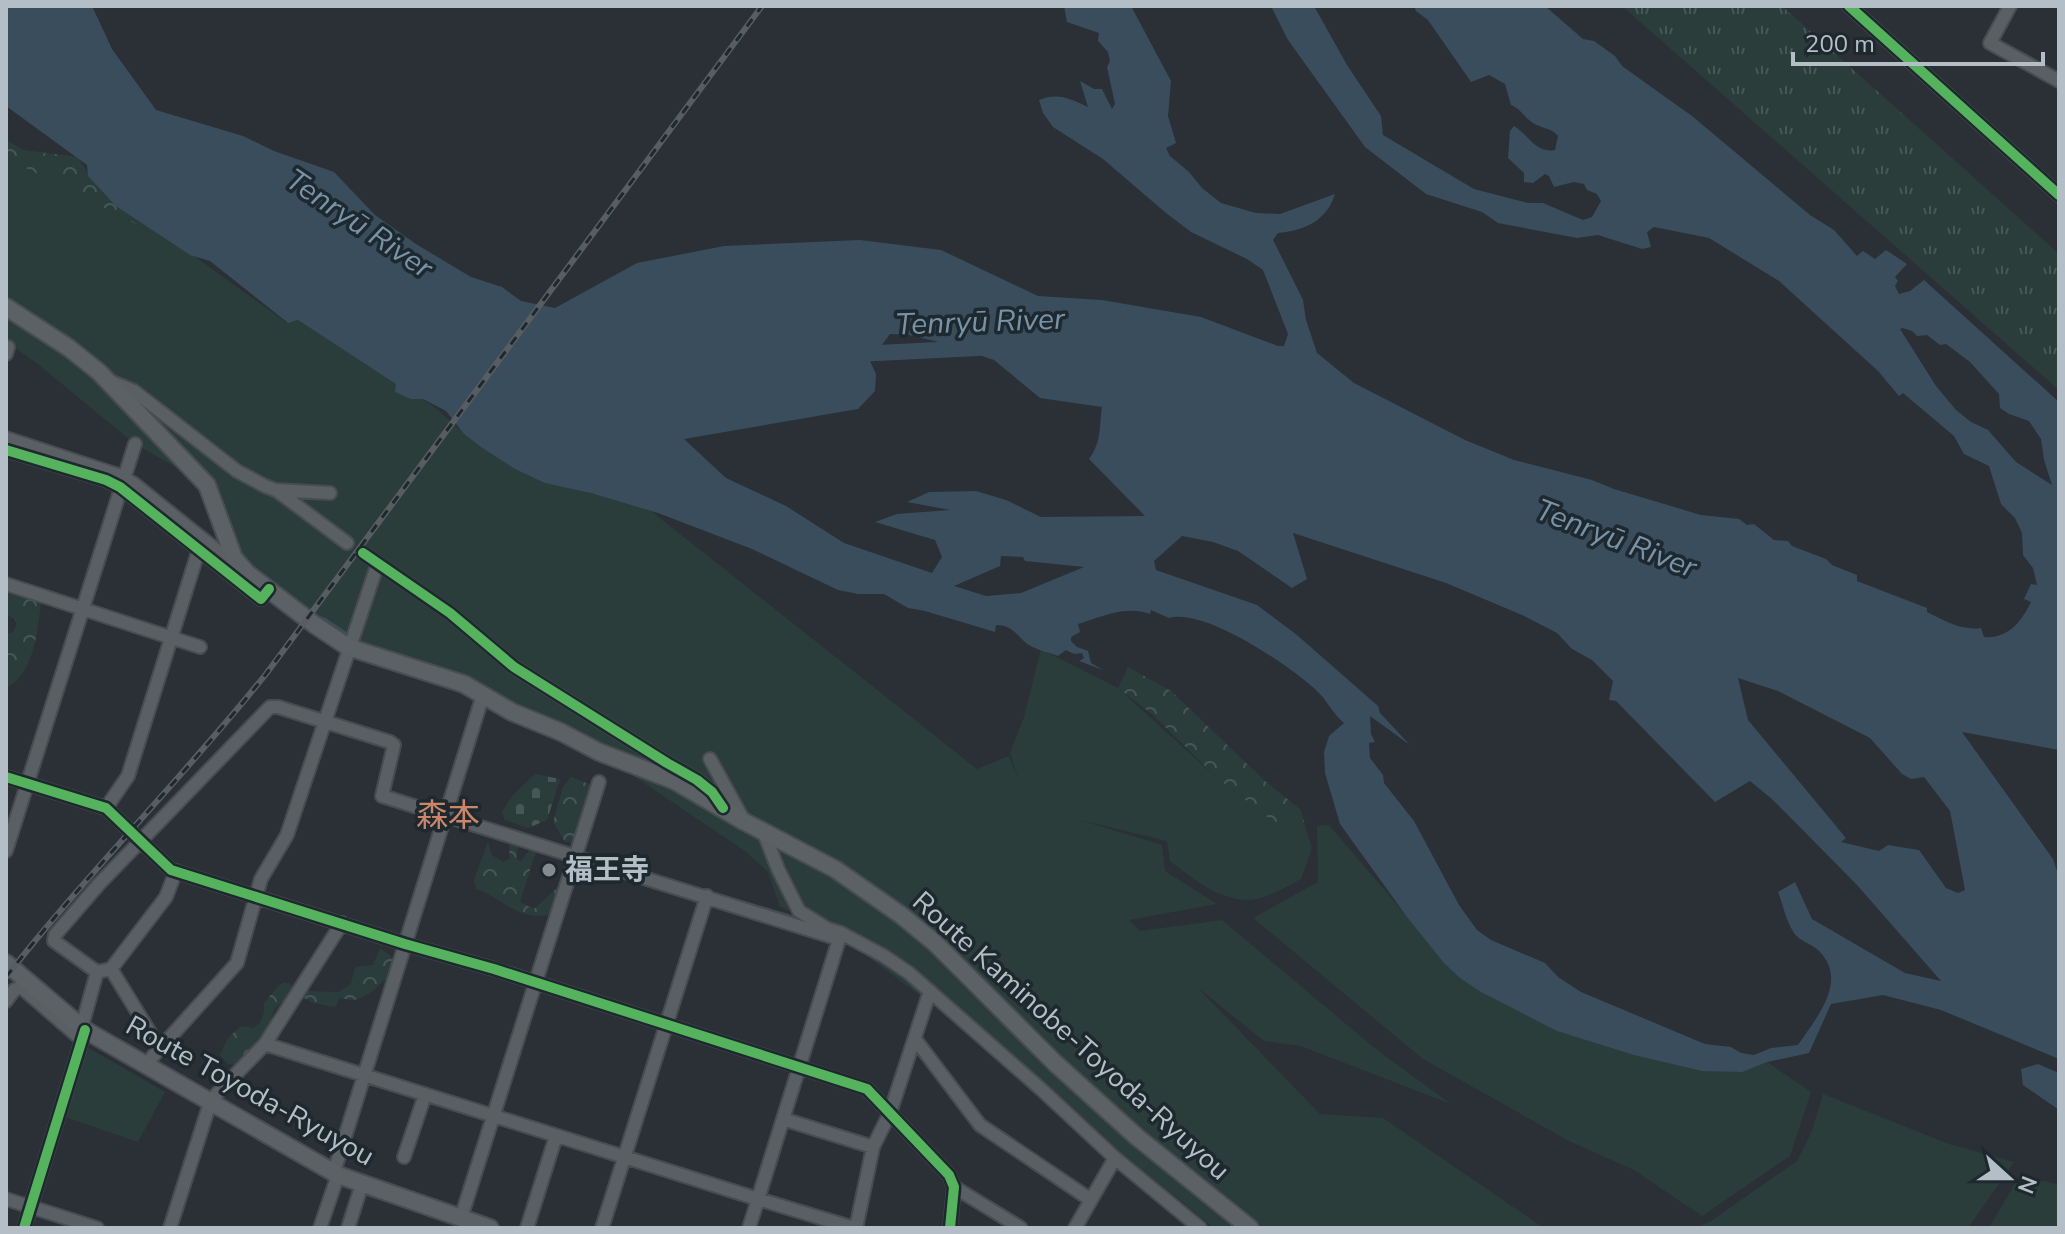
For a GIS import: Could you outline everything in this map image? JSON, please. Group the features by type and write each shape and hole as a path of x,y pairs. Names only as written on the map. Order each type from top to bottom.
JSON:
{"main road":[{"name":"Route Kaminobe-Toyoda-Ryuyou","path":"6,307 86,360 207,485 234,558 269,589 348,647 464,684 512,712 599,752 675,781 764,833 835,869 935,943 1055,1063 1128,1128 1250,1228"},
{"name":"Route Toyoda-Ryuyou","path":"6,963 83,1032 211,1100 336,1173 464,1222 490,1228"}],"street":[{"path":"1849,6 2059,195"},
{"path":"2009,6 1990,43 2057,75"},
{"path":"106,380 134,391 237,471 275,490 347,543"},
{"path":"6,438 121,482 224,556 234,558"},
{"path":"6,851 135,444"},
{"path":"6,450 121,482 261,599 269,589"},
{"path":"275,490 330,493"},
{"path":"106,808 128,776 199,549"},
{"path":"363,553 450,613 514,667 697,780 712,792 723,808"},
{"path":"146,1064 237,963 261,879 287,835 378,563"},
{"path":"6,584 200,647"},
{"path":"320,1228 483,695"},
{"path":"176,871 166,897 111,969 97,972 54,941 55,935 141,841 270,707 278,707 394,745 382,796 840,936"},
{"path":"710,759 745,822"},
{"path":"6,777 106,808 171,870 494,969 867,1089 949,1175 954,1187 950,1228"},
{"path":"464,1222 493,1116 599,782"},
{"path":"764,833 799,911 840,936 884,956 930,991 1115,1158 1200,1228"},
{"path":"602,1228 707,896"},
{"path":"170,1228 211,1100 265,1044 342,923"},
{"path":"749,1228 840,936"},
{"path":"111,969 160,1049"},
{"path":"24,1228 83,1032 97,972"},
{"path":"6,1001 14,990 21,987 83,1032"},
{"path":"265,1044 855,1228 873,1147 890,1113 930,991"},
{"path":"915,1039 980,1125 1091,1200"},
{"path":"404,1157 425,1095"},
{"path":"783,1119 873,1147"},
{"path":"527,1228 556,1136"},
{"path":"1075,1228 1115,1158"},
{"path":"348,1228 362,1184"},
{"path":"954,1187 1021,1228"},
{"path":"6,1199 97,1228"}],"green space":[{"path":"1622,6 1782,6 2059,254 2059,390"},
{"path":"6,140 24,150 78,157 111,199 183,248 6,158"},
{"path":"6,158 183,248 287,323 298,320 433,406 473,441 651,511 977,769 1009,756 1019,781 1010,753 1024,717 1041,649 1118,688 1218,779 1271,820 1307,833 1312,848 1301,879 1261,898 1237,899 1206,887 1170,861 1167,841 1080,820 1162,845 1165,871 1217,904 1129,920 1140,931 1222,920 1377,1050 1451,1104 1301,1046 1264,1041 1197,987 1320,1114 1383,1118 1544,1228 1214,1228 1009,1062 832,930 780,907 768,872 745,851 592,748 456,682 331,636 232,554 207,485 135,444 34,361 6,342"},
{"path":"6,587 41,601 29,662 23,673 6,688 6,634 13,632 17,623 6,615"},
{"path":"1128,667 1171,691 1265,781 1301,810 1307,833 1271,820 1218,779 1153,715 1118,688"},
{"path":"535,774 560,779 547,820 528,828 505,820 502,812 512,796"},
{"path":"571,777 594,786 573,842 565,842 553,822 563,787"},
{"path":"1329,825 1460,978 1758,1064 1767,1062 1811,1092 1790,1156 1702,1216 1634,1170 1569,1141 1423,1059 1253,918 1318,882 1317,826"},
{"path":"512,839 519,841 516,859 521,861 532,847 539,849 520,902 534,909 557,888 556,907 550,915 519,912 476,889 474,880 488,842 492,855 503,862 510,858"},
{"path":"380,948 399,963 385,980 366,995 351,1000 340,998 335,1007 304,998 307,991 339,992 351,984 355,967 373,965"},
{"path":"290,983 294,990 274,1010 268,1031 244,1066 228,1064 220,1055 228,1038 241,1026 253,1028 260,1023 264,1003 280,984"},
{"path":"87,1047 165,1092 138,1142 65,1117"},
{"path":"1823,1094 1949,1144 2014,1162 1968,1228 1695,1228 1711,1221 1797,1161 1812,1131"},
{"path":"2020,1175 2059,1185 2059,1228 1989,1228"}],"water":[{"path":"6,6 92,6 112,49 156,110 243,136 274,151 334,172 375,215 416,244 471,277 502,287 521,301 555,308 637,263 724,246 860,240 941,250 1038,296 1102,300 1201,317 1284,346 1288,334 1263,270 1191,232 1103,159 1053,127 1043,113 1039,100 1052,97 1070,99 1088,107 1080,81 1094,89 1102,89 1112,109 1115,104 1107,67 1110,61 1108,52 1098,41 1099,33 1067,22 1064,6 1131,6 1171,81 1168,116 1176,143 1166,148 1202,188 1221,203 1256,213 1280,214 1335,194 1320,218 1305,227 1278,233 1273,240 1303,300 1317,353 1354,383 1465,440 1514,460 1592,480 1701,515 1739,519 1747,525 1754,524 1774,540 1788,541 1792,546 1857,575 1857,581 1927,608 1927,612 1953,624 1981,628 1984,637 2000,635 2013,628 2031,602 2024,599 2031,584 2037,585 2033,568 2023,555 2022,533 2015,518 2001,504 1989,466 1964,454 1954,436 1903,393 1899,396 1878,371 1779,281 1709,238 1654,227 1647,232 1651,247 1642,249 1598,235 1577,238 1498,223 1482,212 1426,194 1365,147 1288,40 1271,6 1314,6 1347,65 1381,116 1383,135 1474,189 1528,203 1543,203 1583,220 1592,217 1601,201 1597,194 1587,190 1584,184 1574,182 1554,187 1545,174 1533,183 1524,182 1524,173 1508,158 1510,131 1514,126 1543,149 1555,150 1558,136 1533,123 1511,105 1505,84 1489,75 1471,82 1428,20 1414,6 1545,6 1583,39 1594,41 1615,56 1622,66 1692,116 1810,215 1834,230 1857,256 1863,251 1875,259 1886,250 1907,264 1895,277 1899,294 1910,291 1924,280 2059,402 2059,750 1962,732 2053,859 2059,877 2059,1059 1941,1010 1883,995 1831,1004 1809,1053 1767,1062 1742,1072 1702,1071 1634,1055 1557,1031 1460,978 1407,917 1340,824 1325,773 1324,752 1329,736 1344,723 1304,680 1246,641 1203,621 1169,618 1151,610 1150,614 1132,611 1114,613 1078,624 1080,632 1071,637 1077,647 1088,651 1091,663 1103,670 1079,661 1084,658 1082,653 1074,654 1066,650 1058,656 1036,648 1005,626 996,625 995,632 908,608 884,594 838,590 752,549 658,513 545,483 515,469 481,447 464,434 446,411 423,399 411,399 395,392 396,384 298,320 288,323 210,261 190,255 116,206 88,176 87,165 6,106","holes":["1900,329 1912,331 1917,336 1927,335 1940,345 1946,344 1970,362 1999,394 2000,408 2029,421 2041,439 2052,485 2016,462 1988,430 1956,410 1936,386","890,334 909,335 994,360 1040,398 1102,407 1098,440 1089,459 1145,516 1041,517 1006,500 976,491 929,492 907,502 950,510 897,514 875,522 935,540 942,557 932,573 844,543 786,506 726,478 684,439 858,409 875,391 876,374 870,361","1293,533 1446,583 1557,633 1613,681 1609,700 1616,701 1715,802 1750,781 1773,800 1857,885 1941,981 1905,973 1812,919 1795,882 1778,892 1796,936 1819,951 1827,963 1831,975 1830,987 1820,1011 1798,1045 1771,1048 1754,1055 1731,1047 1705,1044 1581,992 1558,977 1545,963 1491,940 1477,930 1459,905 1414,821 1384,783 1383,775 1370,758 1369,743 1375,742 1371,734 1370,716 1410,745 1380,713 1378,706 1297,635 1257,605 1156,570 1154,561 1182,536 1213,542 1238,551 1292,588 1307,579","1001,556 1084,567 1021,593 986,596 954,586 1000,566","1738,678 1778,691 1870,738 1902,774 1911,779 1924,777 1950,811 1965,890 1958,893 1946,888 1919,850 1888,845 1879,851 1841,842 1846,838 1748,720"]},
{"path":"2038,1064 2059,1073 2059,1110 2023,1085 2021,1069"}],"waterway":[{"name":"Tenryū River","path":"857,354 978,348"},
{"path":"315,616 350,636"},
{"path":"447,670 466,677"},
{"path":"476,682 491,690 490,694"},
{"path":"459,793 486,705"},
{"path":"650,874 803,920"},
{"path":"362,1193 401,1205"}],"railway":[{"path":"6,977 266,674 762,6"}],"cycle path":[{"path":"1849,6 2059,195"},
{"path":"6,450 120,487 261,599 269,589"},
{"path":"363,553 450,613 514,667 697,780 712,792 723,808"},
{"path":"6,777 106,808 171,870 494,969 867,1089 949,1175 954,1187 950,1228"},
{"path":"24,1228 85,1030"}],"place":[{"name":"福王寺","path":"549,870"}],"district":[{"name":"森本","path":"448,815"}]}
